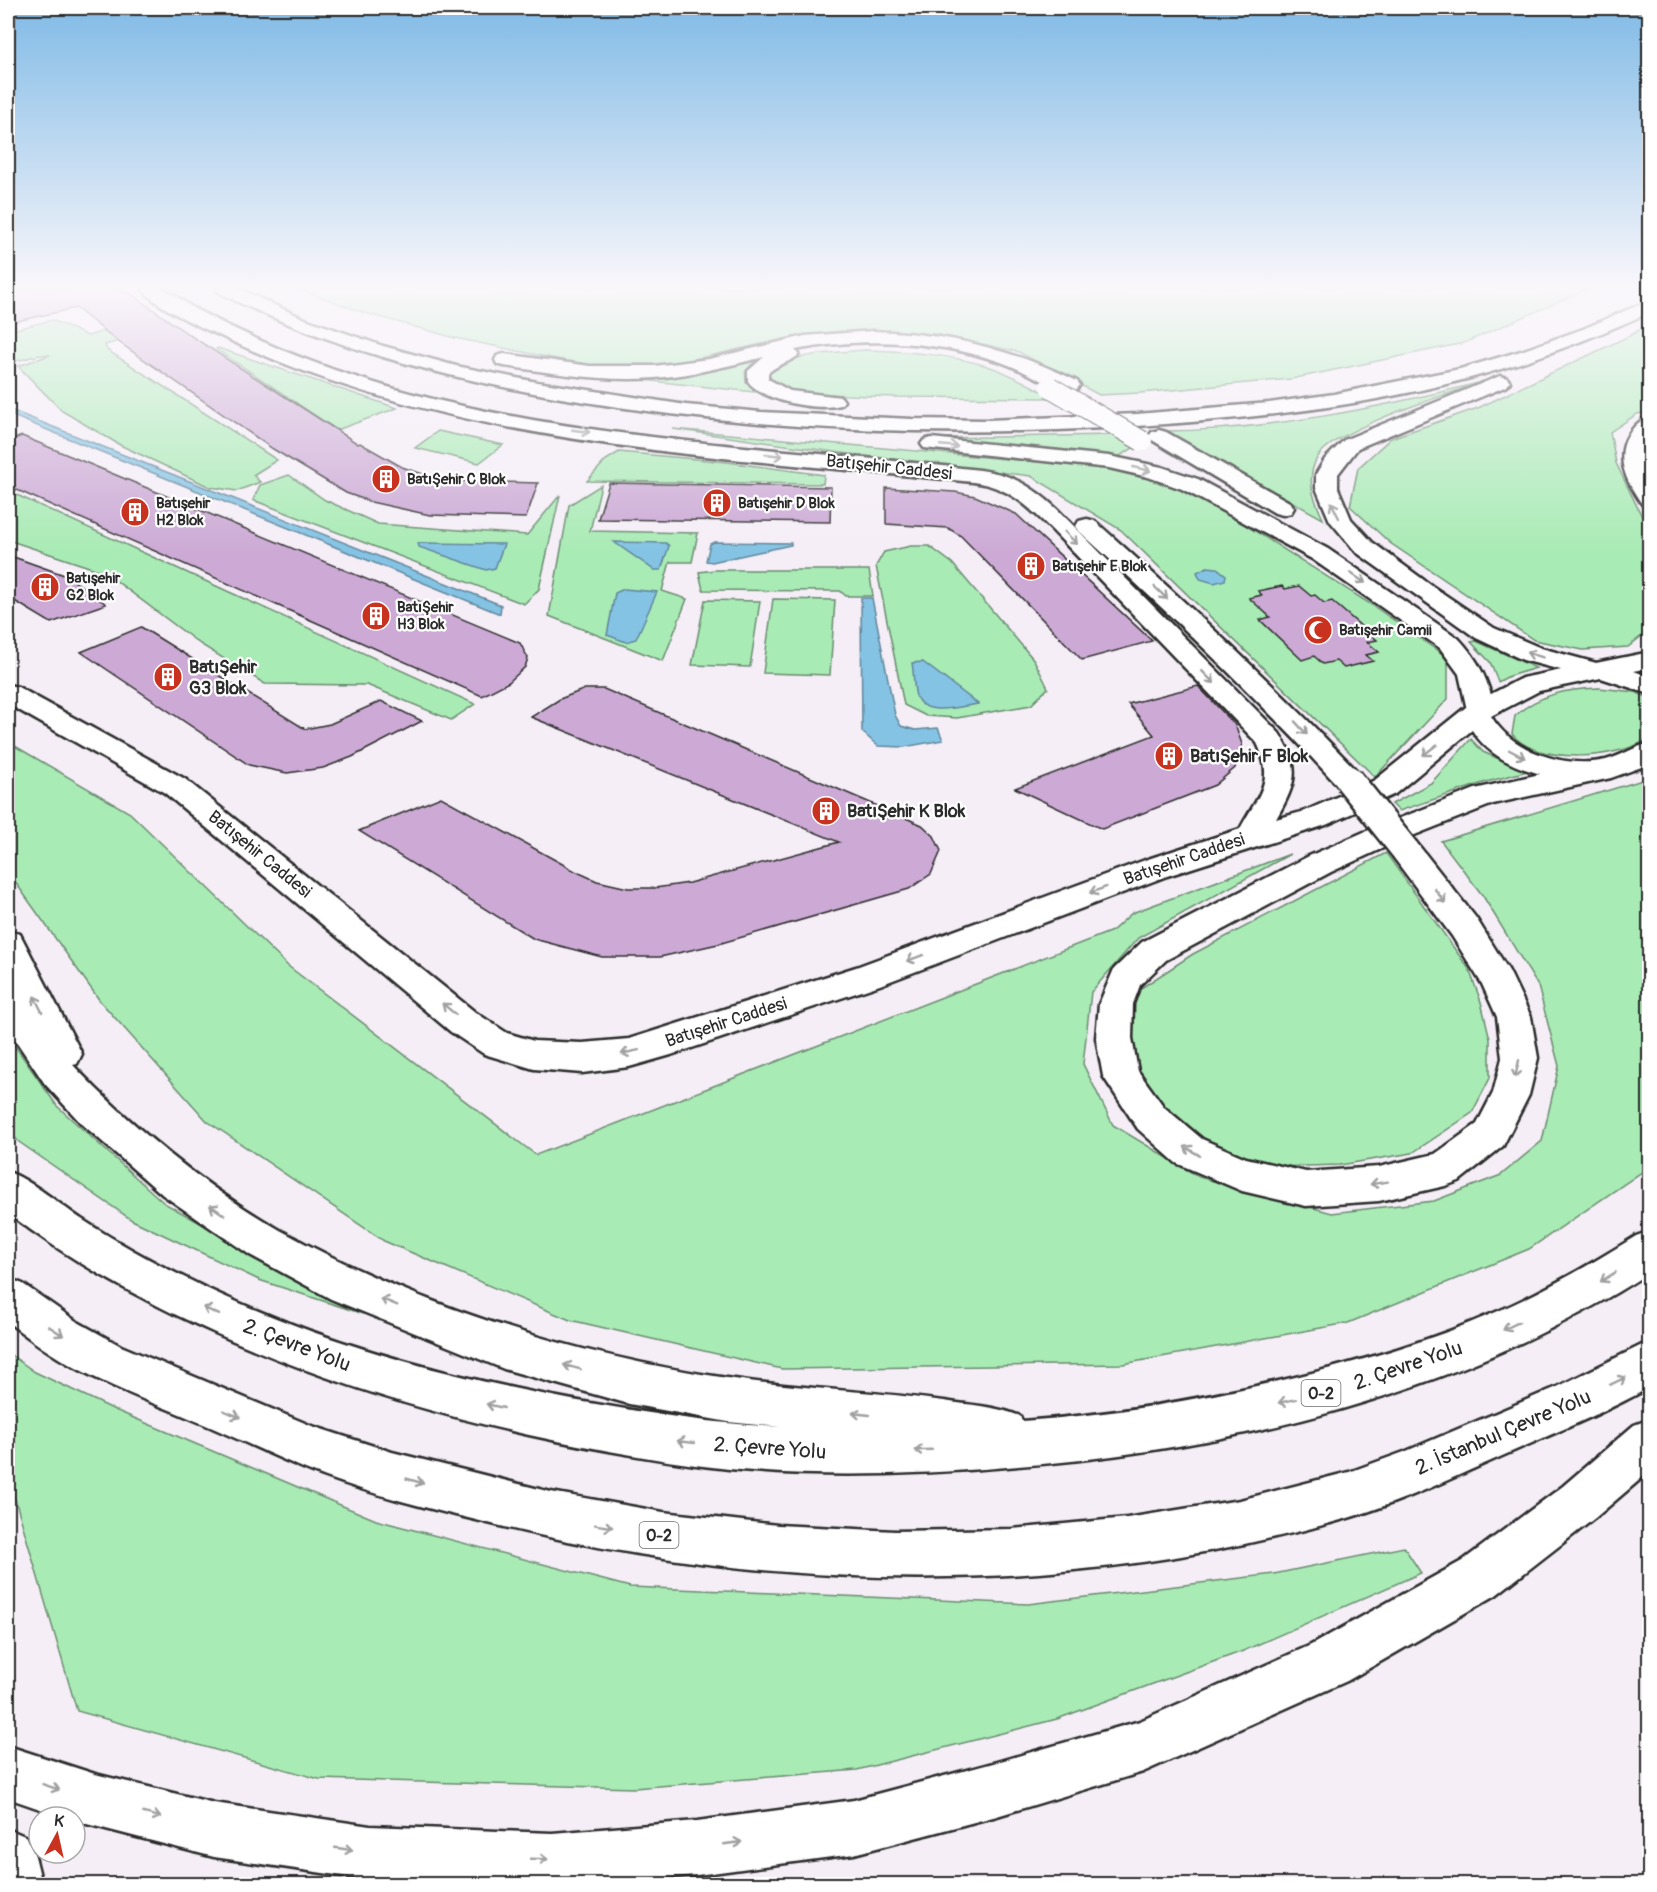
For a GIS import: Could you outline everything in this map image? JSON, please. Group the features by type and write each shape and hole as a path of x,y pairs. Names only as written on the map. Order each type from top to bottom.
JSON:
{"main road":[{"name":"Batışehir Caddesi","path":"8,693 175,786 463,1022 496,1044 534,1055 582,1058 628,1053 671,1041 868,975 1147,871 1252,836 1282,781 1278,754 1269,739 1063,530 1013,485 978,477 933,471 746,453 632,438 455,409 386,392 336,376"},
{"path":"480,376 600,399 662,415 731,426 1109,462 1190,484 1307,530 1362,581 1449,643 1462,657 1473,673 1478,712 1494,740 1517,755 1546,766 1588,772"},
{"path":"560,376 620,387 796,405 946,410 1119,406 1226,397 1315,386 1363,376"},
{"path":"758,376 758,381 764,387 778,393 793,397 853,402"},
{"path":"1034,376 1060,386"},
{"path":"1046,376 1307,530 1423,591"},
{"path":"600,399 758,417 913,425 1033,425 1187,417 1323,401 1452,376"},
{"path":"1513,376 1351,444 1338,455 1327,474 1327,488 1332,505 1341,521 1364,547 1485,633 1509,646 1650,686"},
{"path":"901,407 946,410"},
{"path":"1650,423 1634,437 1630,448 1633,462 1650,499"},
{"path":"1013,485 1073,514 1095,532 1296,723 1349,780"},
{"path":"1252,836 1315,818 1385,787 1478,712 1531,684 1596,669 1626,666 1650,660"},
{"path":"1405,850 1464,927 1497,980 1514,1017 1520,1058 1511,1095 1490,1134 1445,1169 1379,1184 1306,1189 1242,1174 1189,1151 1152,1118 1121,1076 1113,1038 1116,1004 1126,978 1154,951 1320,864 1374,839 1485,796 1629,762 1650,752"},
{"path":"8,943 94,1112"},
{"path":"8,1003 58,1073 94,1112 177,1183 264,1242 346,1285 504,1348 629,1382 728,1400 914,1419 1065,1441"},
{"name":"2. Çevre Yolu","path":"8,1189 94,1251 159,1287 239,1324 340,1363 441,1394 573,1423 683,1442 759,1449 891,1451 1065,1441 1168,1427 1318,1394 1396,1372 1496,1334 1606,1279 1650,1249"},
{"name":"2. İstanbul Çevre Yolu","path":"8,1298 96,1356 312,1449 492,1503 566,1520 665,1536 758,1547 860,1553 969,1555 1122,1544 1272,1516 1352,1494 1576,1402 1629,1376 1650,1362"},
{"path":"8,1772 95,1801 214,1830 370,1853 540,1859 697,1848 854,1827 997,1789 1143,1746 1329,1663 1479,1578 1579,1502 1650,1441"},
{"path":"8,1856 14,1884"}],"street":[{"path":"1349,780 1405,850"}],"green space":[{"path":"28,376 148,376 277,460 253,475 260,482 237,491 210,487 120,445 62,411"},
{"path":"257,376 302,376 397,408 337,430"},
{"path":"672,376 745,376 746,381 755,392 642,380"},
{"path":"770,376 1014,376 1054,398 893,397 805,393 774,384"},
{"path":"1064,376 1304,376 1140,393 1099,395"},
{"path":"1544,376 1649,376 1649,412 1637,414 1610,432 1616,463 1649,531 1649,630 1628,647 1583,650 1534,640 1390,543 1350,506 1358,468 1391,438 1478,408"},
{"path":"1482,382 1367,424 1327,447 1313,466 1311,482 1323,519 1165,431 1245,427 1325,416"},
{"path":"673,429 1106,468 1190,490 1372,605 1448,658 1448,699 1375,777 1121,530 1031,476"},
{"path":"438,431 503,445 479,463 415,448"},
{"path":"1115,435 1135,447 1118,457 935,438"},
{"path":"619,452 727,462 824,475 823,484 587,481 606,460"},
{"path":"289,475 325,500 378,524 527,535 560,495 539,589 524,604 253,500 260,485"},
{"path":"601,485 590,531 698,533 692,562 670,562 662,591 687,599 663,661 549,616 569,505"},
{"path":"8,491 475,704 451,720 367,685 265,684 200,644 104,572 8,540"},
{"path":"911,546 929,546 952,563 1034,660 1048,688 1031,705 957,718 926,716 904,705 876,566 884,552"},
{"path":"715,570 869,570 873,596 846,596 840,591 703,590 699,572"},
{"path":"773,599 835,600 830,675 763,673"},
{"path":"705,600 760,601 750,667 692,665"},
{"path":"1476,641 1536,668 1509,676 1498,682 1490,662 1471,642"},
{"path":"1599,688 1635,692 1649,698 1649,738 1618,751 1579,756 1540,751 1524,744 1512,734 1515,716 1534,702 1565,691"},
{"path":"1471,739 1483,752 1527,771 1399,811 1392,804 1431,783"},
{"path":"8,742 130,813 288,966 536,1155 1112,931 1132,913 1290,854 1138,938 1091,992 1083,1064 1113,1125 1199,1177 1332,1213 1434,1201 1501,1175 1542,1141 1559,1066 1538,986 1483,896 1441,841 1649,778 1649,1167 1529,1249 1348,1323 1123,1364 782,1369 570,1320 384,1241 207,1121 100,1001 8,872"},
{"path":"1386,853 1469,969 1481,1002 1490,1039 1490,1078 1472,1113 1412,1153 1340,1165 1273,1167 1222,1150 1169,1115 1138,1077 1125,1028 1138,990 1193,954"},
{"path":"8,1036 57,1106 164,1203 363,1314 259,1280 132,1220 19,1142 8,1130"},
{"path":"8,1353 35,1372 115,1410 376,1520 630,1587 1028,1604 1274,1574 1404,1547 1421,1573 1243,1651 1057,1719 857,1770 634,1788 319,1779 77,1711 8,1475"}],"water":[{"path":"8,409 501,605 500,614 8,414"},
{"path":"614,542 666,543 669,546 661,570 654,570"},
{"path":"714,542 791,543 791,545 712,562 706,561 710,544"},
{"path":"418,543 504,544 495,568 486,570 419,547"},
{"path":"1207,567 1217,568 1226,575 1225,580 1214,583 1200,579 1197,572"},
{"path":"624,589 657,592 636,639 626,642 607,635 615,593"},
{"path":"861,598 872,598 895,715 901,726 915,730 938,728 943,740 904,747 878,746 862,732"},
{"path":"923,662 978,704 935,709 920,703 915,692 912,663"}],"building":[{"path":"168,376 253,376 358,444 360,443 402,467 435,478 459,481 538,483 526,518 430,515 371,502 346,493 273,449"},
{"path":"22,436 520,643 528,658 525,667 509,682 482,696 8,486 8,441"},
{"name":"Batışehir D Blok","path":"609,483 831,487 830,522 598,519"},
{"name":"Batışehir E Blok","path":"886,488 955,492 975,496 1016,514 1152,641 1082,660 961,536 948,528 886,524"},
{"name":"Batışehir G2 Blok","path":"8,555 67,576 106,604 51,623 8,597"},
{"name":"Batışehir Camii","path":"1282,586 1285,589 1299,586 1324,603 1332,601 1377,640 1367,642 1379,652 1366,655 1373,661 1344,668 1336,661 1323,664 1314,656 1302,660 1260,620 1270,617 1249,598 1262,595 1258,591"},
{"name":"BatıŞehir G3 Blok","path":"141,627 305,729 330,724 381,701 422,721 352,757 323,768 287,773 249,765 81,652"},
{"name":"BatıŞehir F Blok","path":"1198,686 1235,725 1242,744 1235,768 1215,785 1102,829 1015,788 1154,735 1128,704"},
{"name":"BatıŞehir K Blok","path":"585,689 604,689 922,825 934,836 941,851 931,874 909,889 718,944 660,957 602,957 534,939 359,831 441,797 575,871 597,881 628,888 655,888 689,883 839,842 531,717 560,699"}],"place":[{"name":"BatıŞehir C Blok","path":"386,479"},
{"name":"Batışehir D Blok","path":"717,503"},
{"name":"Batışehir H2 Blok","path":"135,512"},
{"name":"Batışehir E Blok","path":"1031,566"},
{"name":"Batışehir G2 Blok","path":"45,587"},
{"name":"BatıŞehir H3 Blok","path":"376,616"},
{"name":"Batışehir Camii","path":"1318,630"},
{"name":"BatıŞehir G3 Blok","path":"168,677"},
{"name":"BatıŞehir F Blok","path":"1169,756"},
{"name":"BatıŞehir K Blok","path":"826,811"}]}
